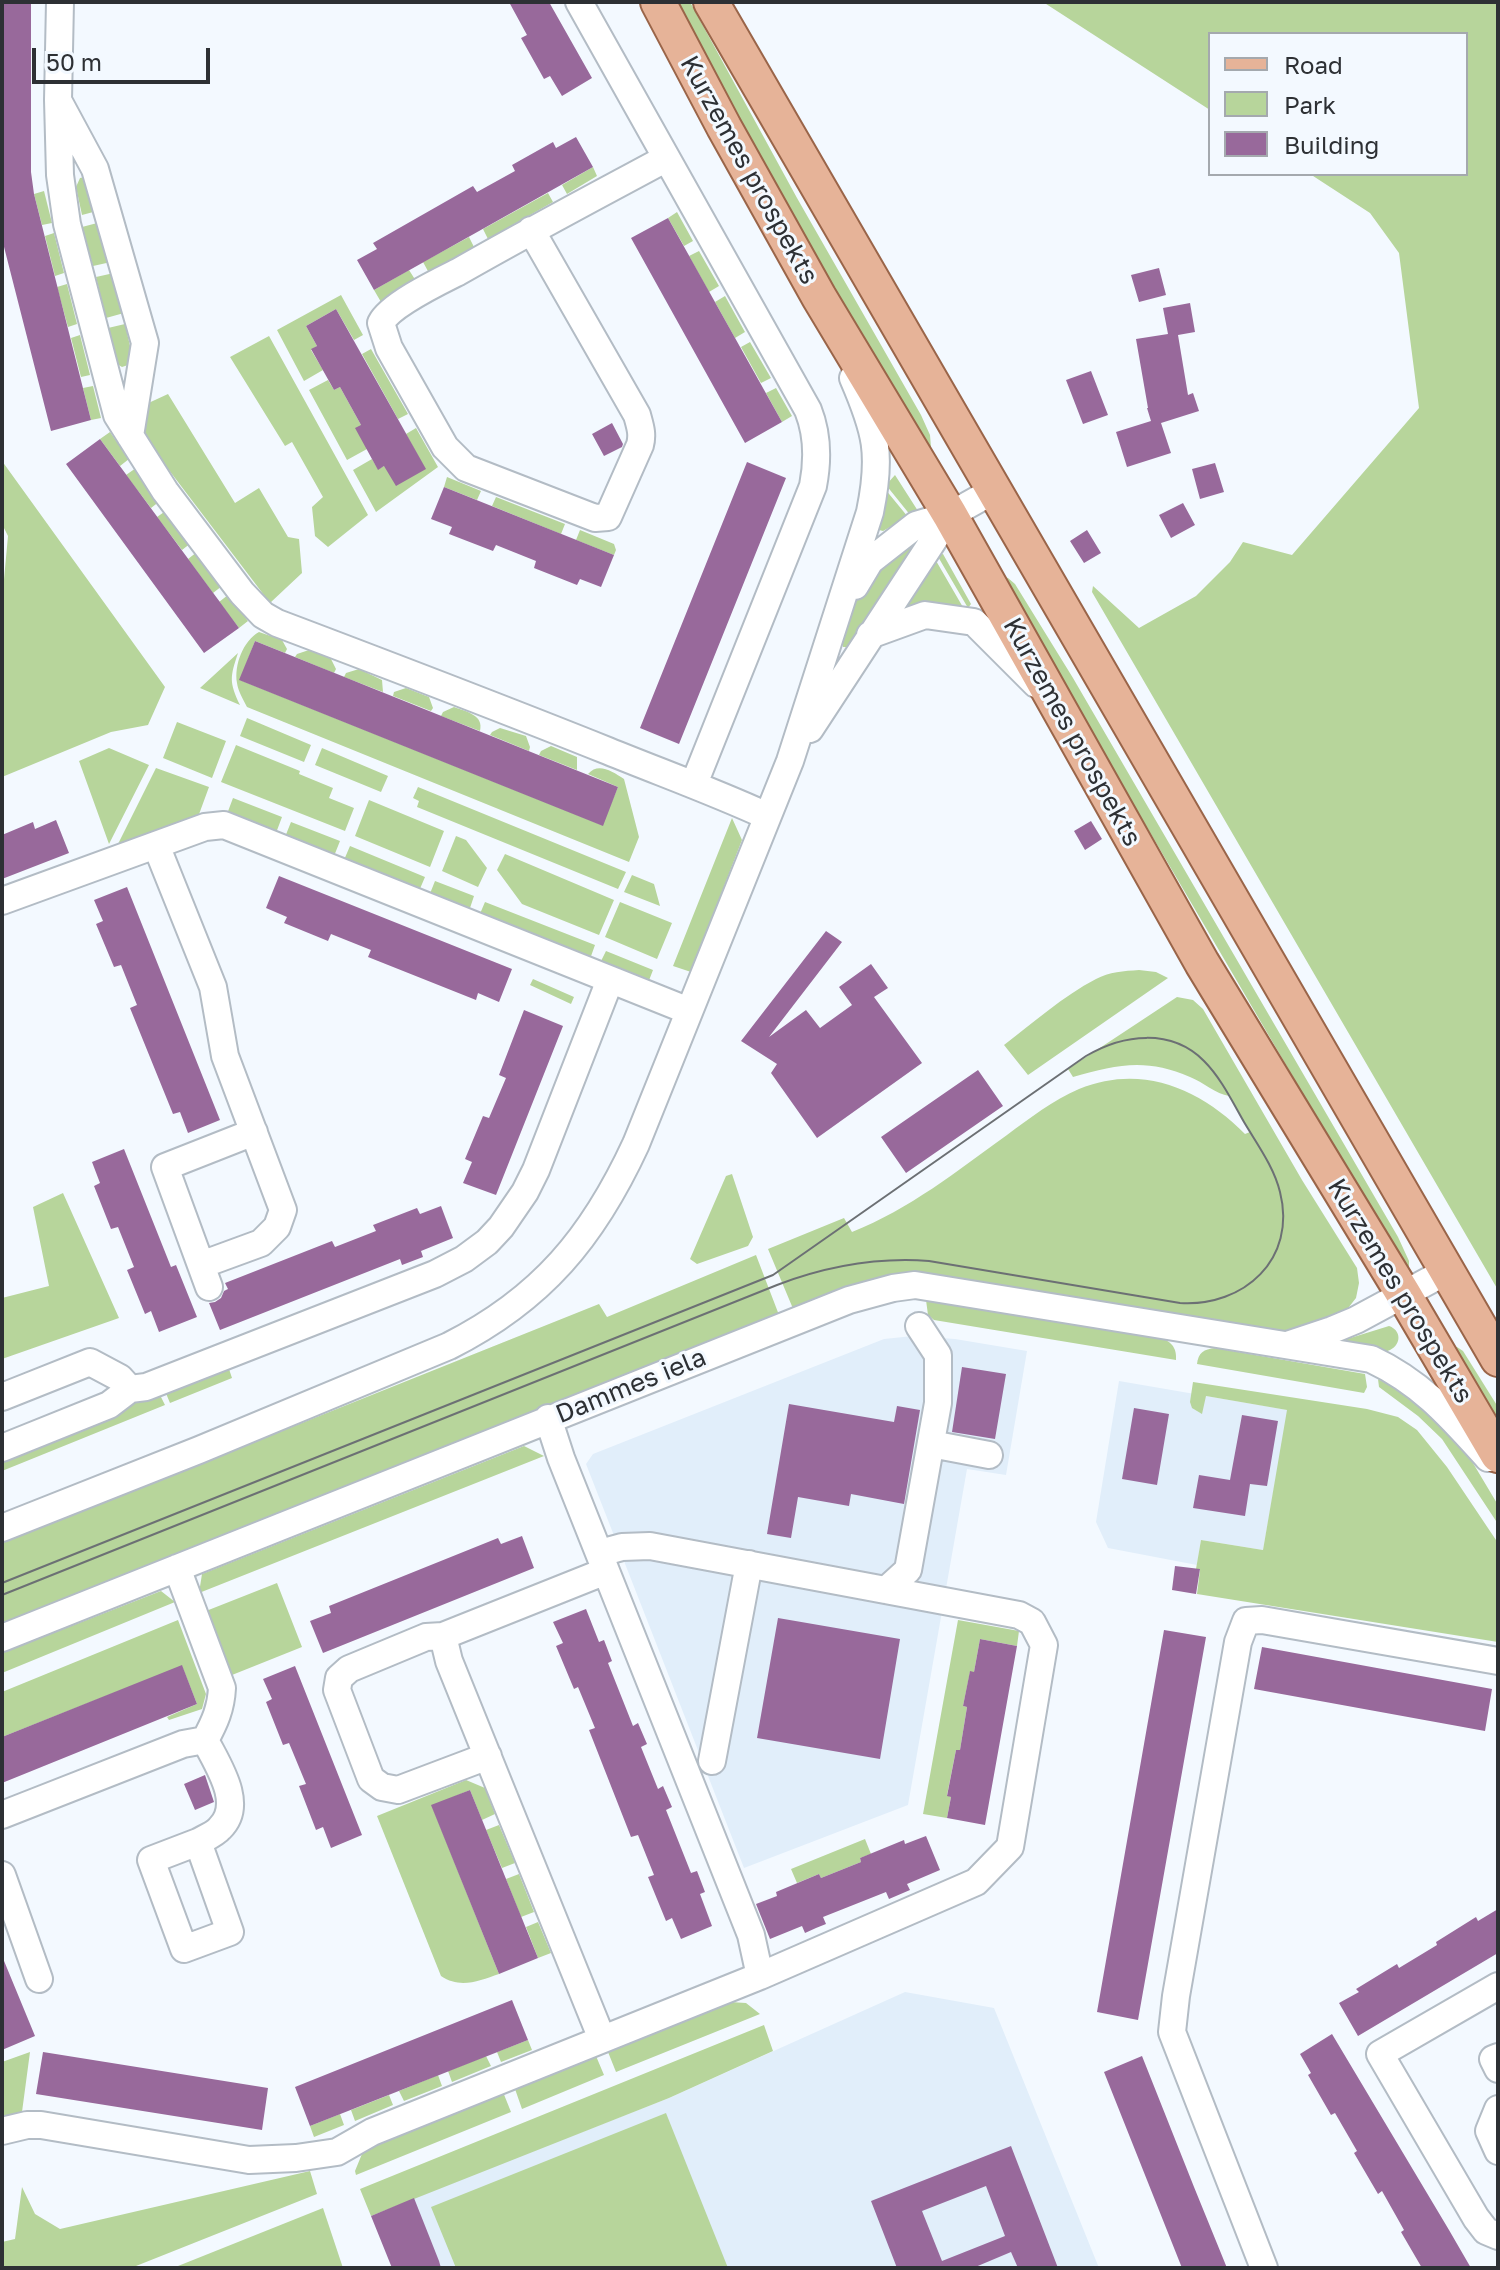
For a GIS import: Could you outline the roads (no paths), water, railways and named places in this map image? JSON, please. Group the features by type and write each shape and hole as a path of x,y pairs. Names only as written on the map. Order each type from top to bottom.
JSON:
{"main road":[{"name":"Kurzemes prospekts","path":"658,2 819,297 950,515 1202,963 1498,1455"},
{"name":"Kurzemes prospekts","path":"711,2 1498,1359"}],"street":[{"path":"60,2 60,175 67,224 117,415 165,491 242,593 263,615 277,623 694,784 767,816"},
{"path":"579,2 808,410 815,433 813,486 694,784"},
{"path":"58,100 95,169 145,343 130,436"},
{"path":"531,230 641,427 640,445 608,517 595,518 466,468 445,447 389,348 381,323 385,314 419,293 531,230 665,159"},
{"path":"2,1528 449,1346 480,1330 544,1281 593,1224 617,1185 636,1144 790,761 870,512 877,477 874,428 819,297"},
{"path":"837,612 870,561 916,525 950,515 993,491"},
{"path":"790,761 950,515"},
{"path":"870,635 925,615 974,622 1054,702"},
{"path":"2,901 217,824 689,1011"},
{"path":"156,845 213,987 225,1056 254,1132 283,1210 277,1227 261,1243 205,1276 165,1167 254,1132"},
{"path":"2,1448 109,1405 130,1389 146,1387 435,1274 464,1259 487,1242 513,1211 536,1170 610,980"},
{"name":"Dammes iela","path":"1286,1345 1332,1330 1447,1271"},
{"name":"Dammes iela","path":"2,1638 849,1300 915,1285 1371,1359 1397,1371 1440,1405 1498,1468"},
{"path":"886,1590 908,1570 938,1403 938,1355 919,1326"},
{"path":"2,1397 90,1362 120,1378 130,1389"},
{"path":"548,1418 561,1458 751,1935 760,1976"},
{"path":"931,1444 989,1455"},
{"path":"2,2131 41,2125 249,2160 337,2152 372,2132 760,1976 976,1882 1010,1847 1044,1645 1032,1622 1019,1615 650,1546 622,1547 603,1562 443,1636 426,1637 349,1669 339,1678 337,1690 371,1779 382,1787 398,1790 488,1756"},
{"path":"712,1761 749,1564"},
{"path":"177,1568 222,1688 217,1718 205,1740"},
{"path":"1264,2268 1172,2032 1238,1642 1246,1621 1262,1620 1498,1661"},
{"path":"443,1636 449,1661 602,2039"},
{"path":"2,1815 183,1744 205,1740"},
{"path":"198,1842 220,1829 230,1807 230,1792 205,1740"},
{"path":"2,1875 39,1979"},
{"path":"1498,1986 1380,2054 1476,2218 1486,2231 1498,2236"},
{"path":"1498,2057 1493,2059 1498,2069"},
{"path":"1498,2109 1489,2131 1498,2151"}],"tram line":[{"path":"2,1583 773,1275 1086,1056 1115,1043 1131,1039 1162,1039 1191,1050 1204,1061 1226,1090 1265,1156 1280,1192 1283,1216 1281,1238 1273,1258 1260,1274 1225,1297 1180,1303 929,1261 890,1260 833,1268 777,1285 2,1595"}]}
